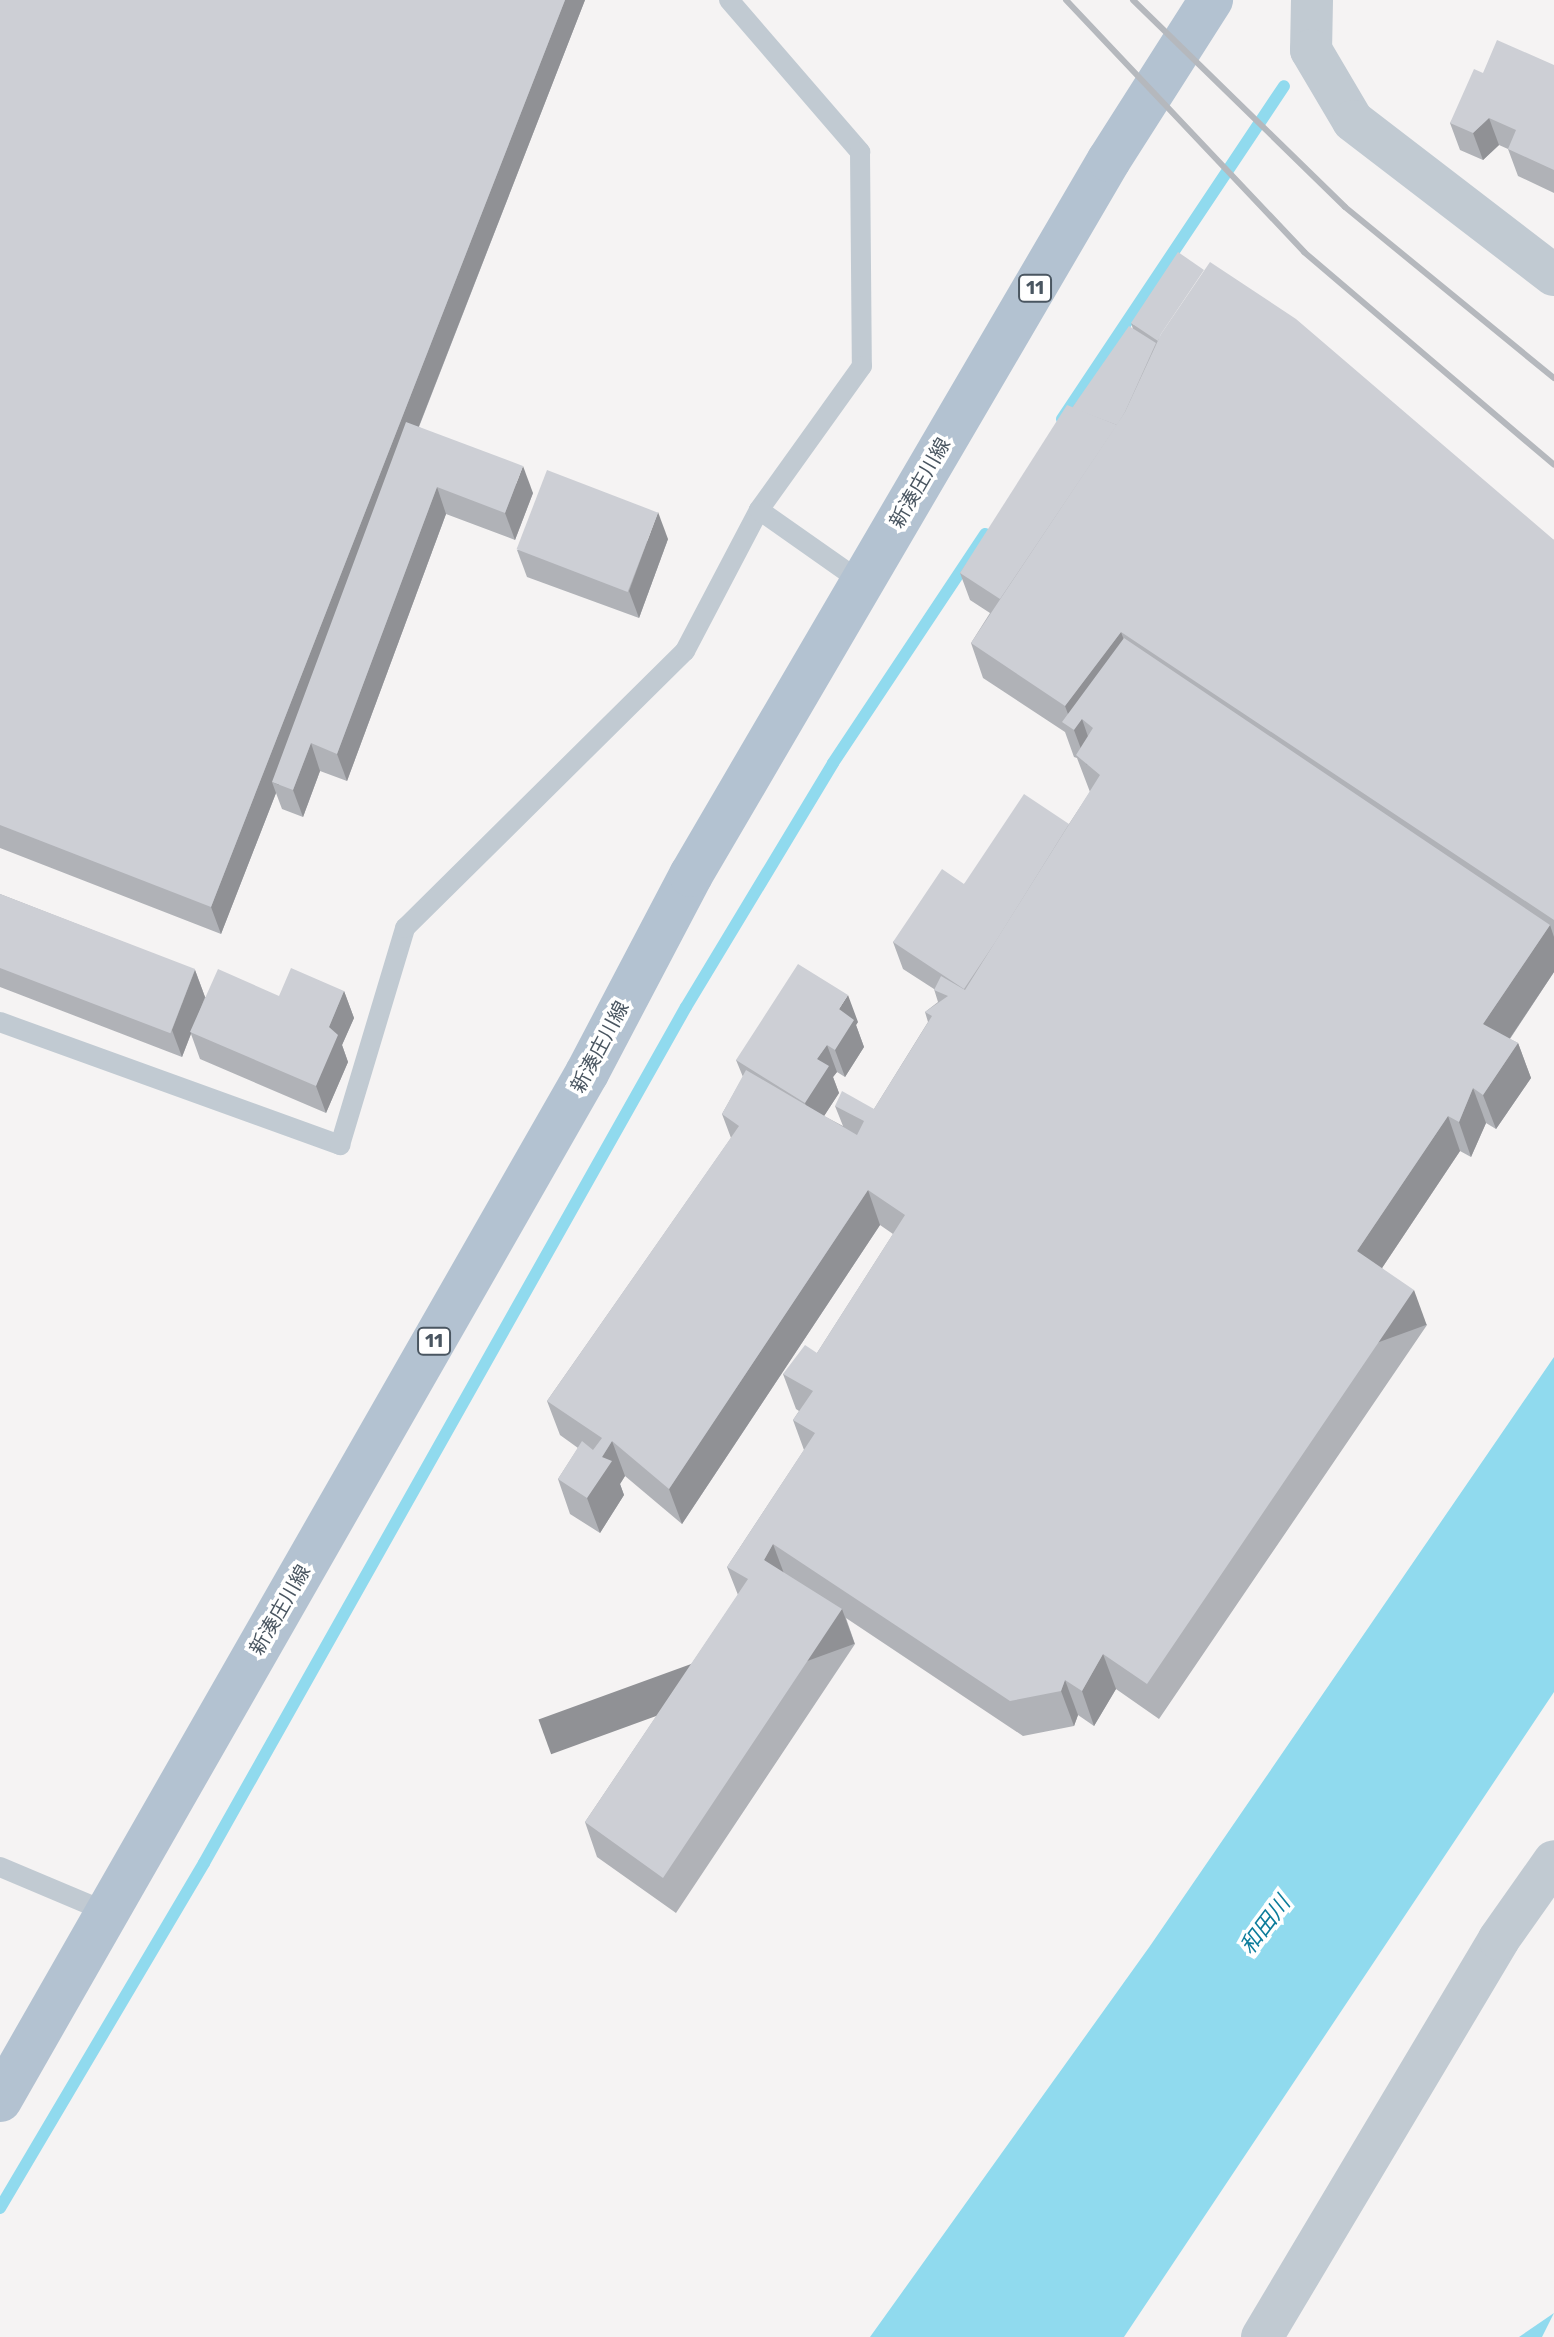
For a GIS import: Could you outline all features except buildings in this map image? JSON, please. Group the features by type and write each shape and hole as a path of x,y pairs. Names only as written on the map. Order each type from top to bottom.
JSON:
{"main road":[{"name":"新湊庄川線","path":"0,2100 863,583 1211,0"}],"street":[{"path":"1312,0 1311,50 1353,121 1554,275"},
{"path":"1262,2337 1499,1939 1554,1861"}],"lane":[{"path":"0,1022 340,1145 405,928 685,651 759,510 862,366 860,152 729,0"},
{"path":"759,510 863,583"},
{"path":"0,1867 107,1912"}],"water":[{"name":"和田川","path":"1554,1357 1554,1692 1124,2337 870,2337 1150,1946"},
{"path":"1554,2313 1542,2337 1519,2337"}],"waterway":[{"path":"1062,419 1284,86"},
{"path":"0,2208 204,1863 686,1007 833,763 985,534"}],"railway":[{"path":"1066,0 1304,252 1554,465"},
{"path":"1133,0 1345,207 1554,378"}]}
